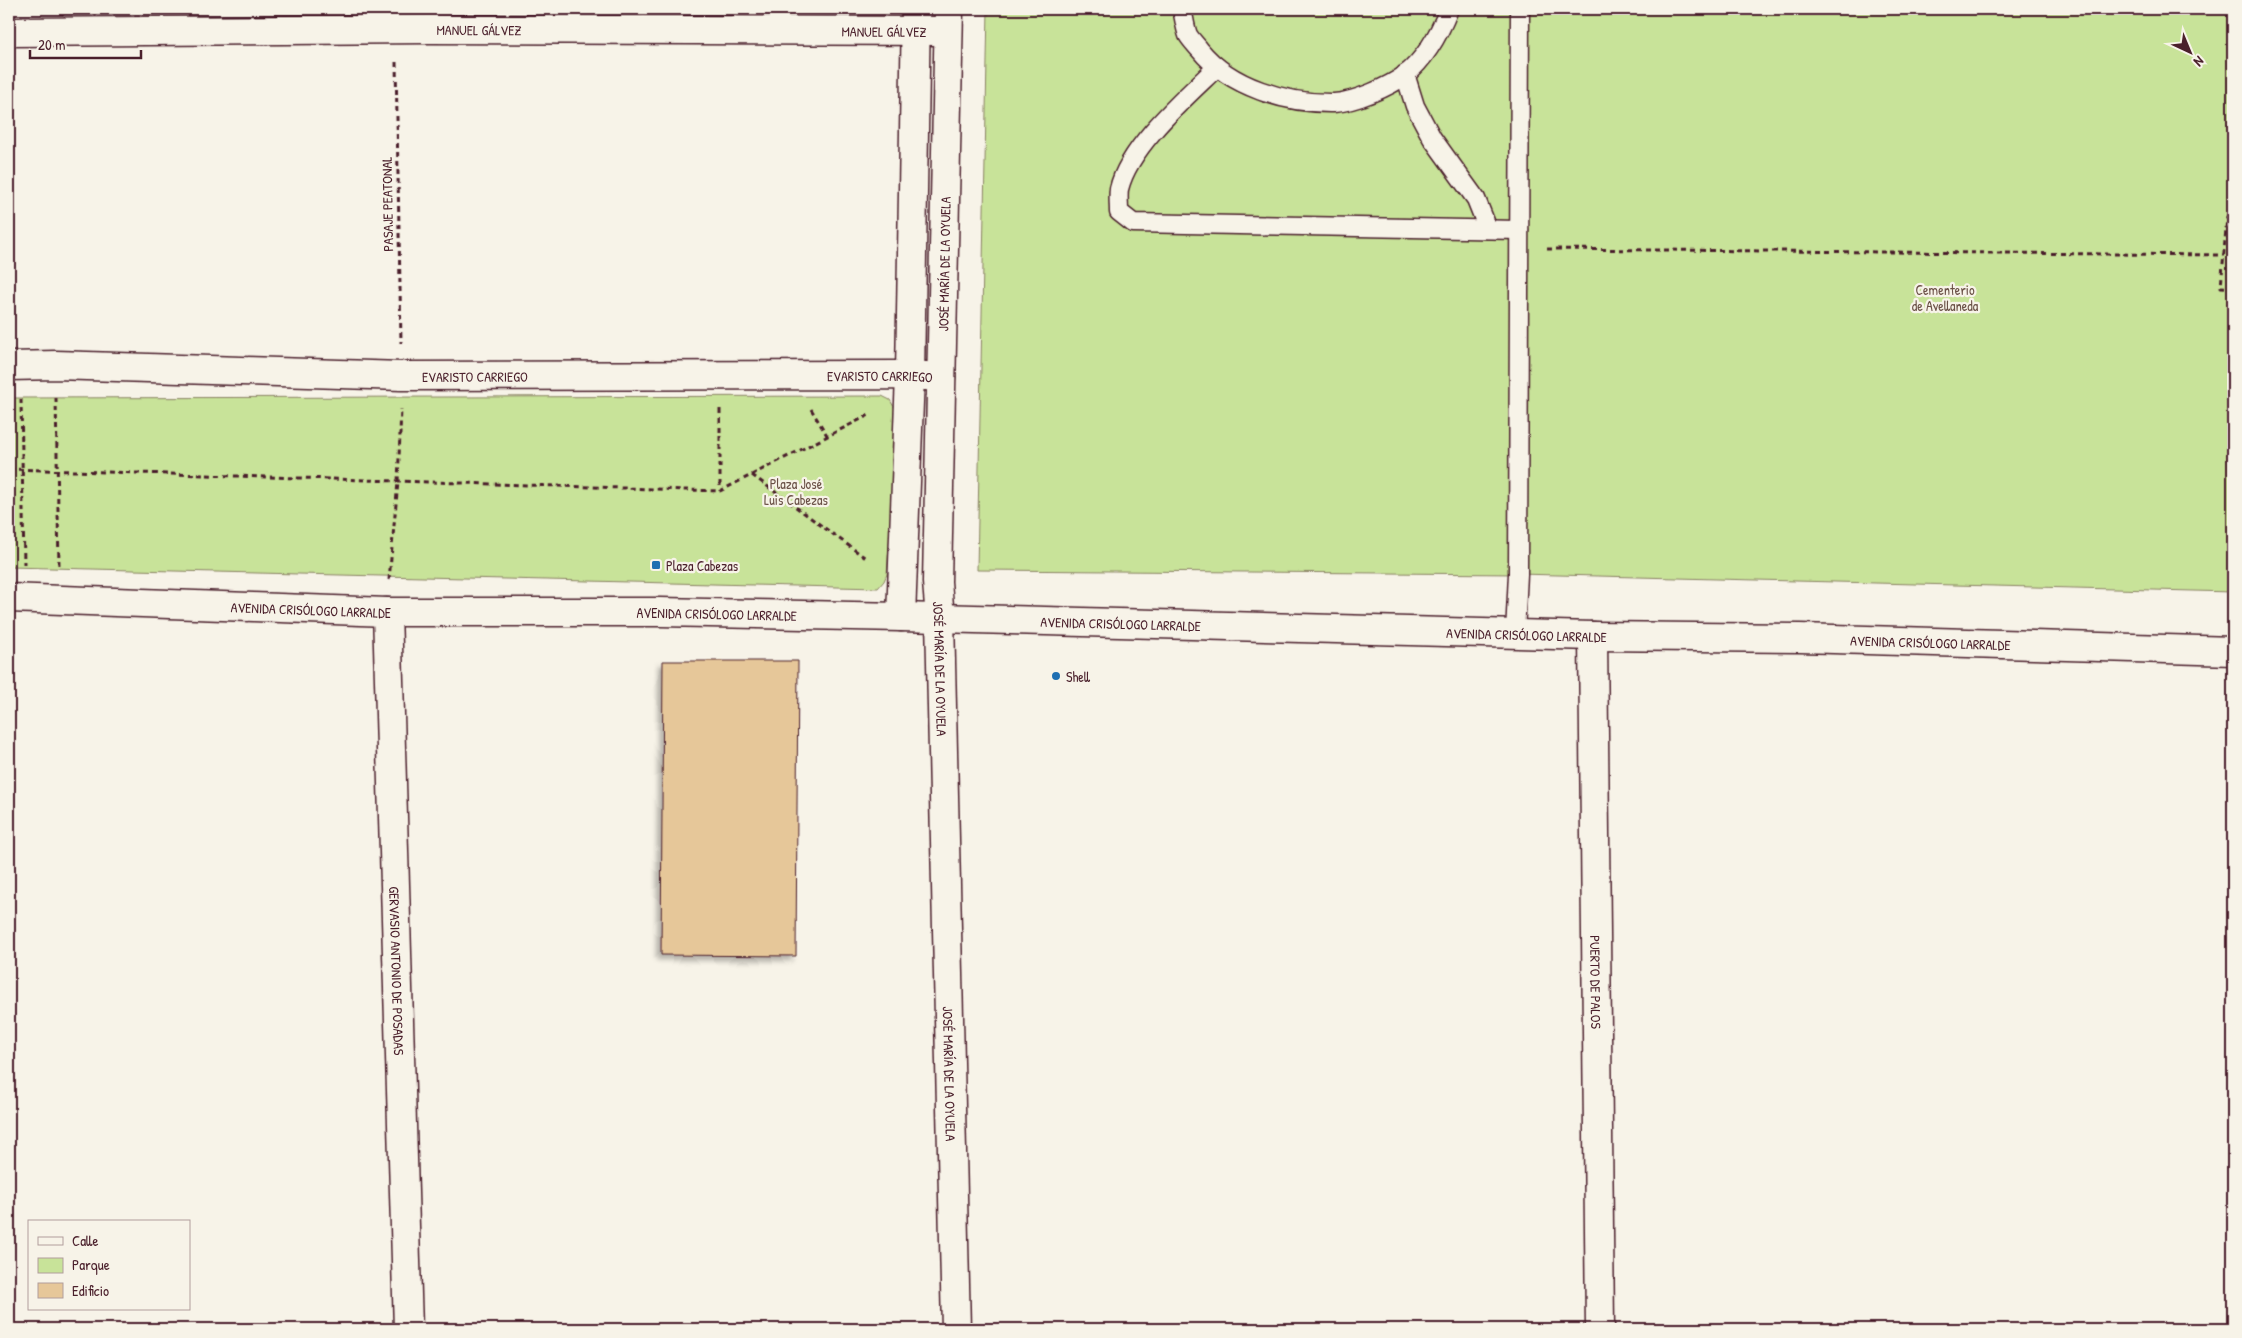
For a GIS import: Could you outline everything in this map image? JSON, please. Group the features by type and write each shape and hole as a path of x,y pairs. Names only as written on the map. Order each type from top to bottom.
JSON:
{"street":[{"name":"MANUEL GÁLVEZ","path":"9,32 395,31 431,19 948,20"},
{"path":"901,616 910,375 916,20"},
{"name":"JOSÉ MARÍA DE LA OYUELA","path":"948,20 937,582 940,618 956,1329"},
{"name":"EVARISTO CARRIEGO","path":"15,366 56,365 402,376 910,375 941,377"},
{"name":"AVENIDA CRISÓLOGO LARRALDE","path":"17,598 386,612 660,612 901,616 1593,636 1800,638 2233,651"},
{"name":"GERVASIO ANTONIO DE POSADAS","path":"386,612 408,1329"},
{"name":"PUERTO DE PALOS","path":"1593,636 1600,1329"}],"lane":[{"path":"1182,9 1188,35 1210,62 1217,67 1254,88 1293,100 1336,103 1367,95 1405,74 1431,45 1449,9"},
{"path":"1515,633 1518,574 1520,9"},
{"path":"1217,67 1172,112 1127,167 1119,190 1119,212 1133,223 1519,230"},
{"path":"1405,74 1416,106 1432,138 1476,199 1488,229"}],"path":[{"name":"PASAJE PEATONAL","path":"386,612 398,482 402,376 395,31"},
{"path":"2233,207 2227,217 2221,287 2233,288"},
{"path":"1519,249 2224,254"},
{"path":"56,365 59,599"},
{"path":"15,366 22,469 17,598"},
{"path":"720,375 720,491"},
{"path":"9,469 720,491 872,414"},
{"path":"752,475 867,559"}],"green space":[{"name":"Cementerio de Avellaneda","path":"988,9 2233,9 2233,592 1518,574 977,570"},
{"name":"Plaza José Luis Cabezas","path":"882,396 890,400 898,414 887,574 878,588 9,567 9,398"}],"building":[{"path":"663,661 798,661 796,956 661,955"}],"place":[{"name":"Plaza Cabezas","path":"656,565"},
{"name":"Shell","path":"1056,676"}]}
